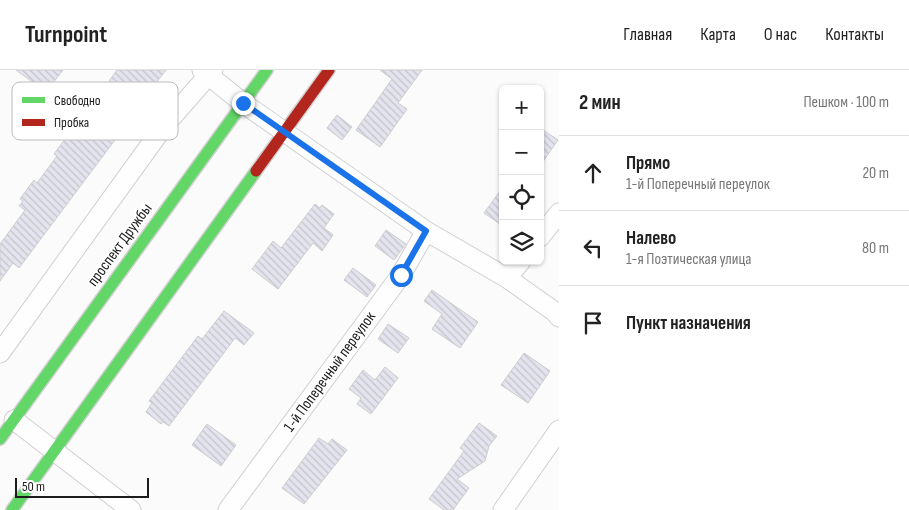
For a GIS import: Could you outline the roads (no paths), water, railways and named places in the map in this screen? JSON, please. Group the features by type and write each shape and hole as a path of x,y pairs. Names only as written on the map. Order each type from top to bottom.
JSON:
{"street":[{"name":"проспект Дружбы","path":"0,439 267,70"},
{"path":"12,510 329,70"},
{"path":"178,109 208,72 243,103 426,231 507,278 555,312 559,317"},
{"path":"0,352 154,140"},
{"path":"544,232 559,213"},
{"name":"1-й Поперечный переулок","path":"228,510 401,275 426,231"},
{"path":"507,278 518,265"},
{"path":"14,420 131,510"},
{"path":"503,510 559,430"}]}
